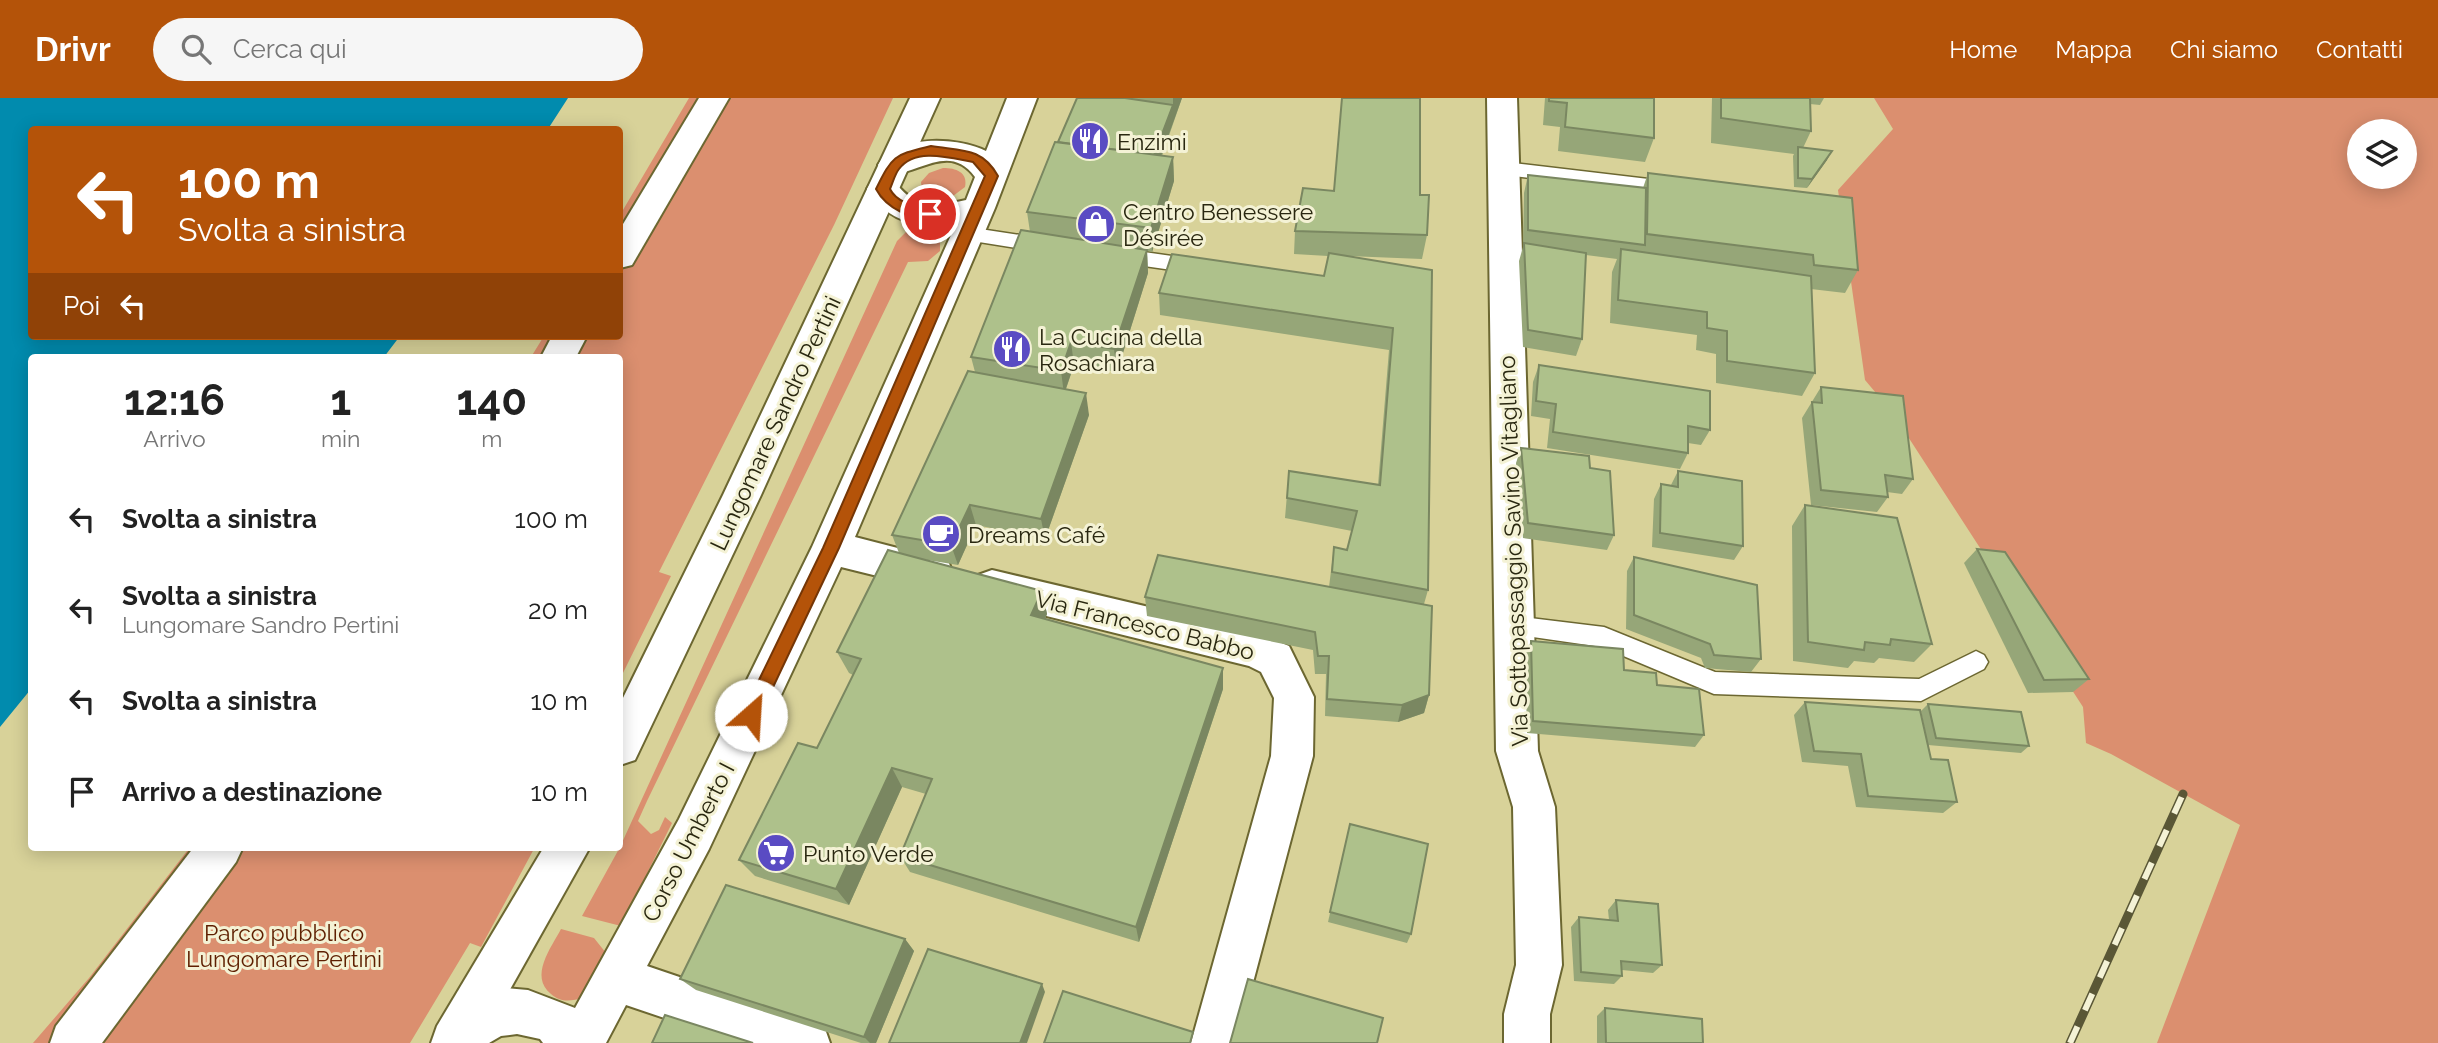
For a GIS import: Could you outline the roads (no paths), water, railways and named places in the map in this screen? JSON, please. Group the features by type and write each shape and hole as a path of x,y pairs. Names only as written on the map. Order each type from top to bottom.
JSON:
{"street":[{"path":"623,251 714,98"},
{"name":"Lungomare Sandro Pertini","path":"623,740 742,495 925,98"},
{"name":"Corso Umberto I","path":"581,1043 694,834 831,548 979,206 1021,98"},
{"name":"Via Sottopassaggio Savino Vitagliano","path":"1502,98 1517,751 1534,807 1539,965 1527,1014 1527,1043"},
{"path":"951,152 976,158 985,165 979,206 954,214 914,212 888,199 889,177 918,153 951,152"},
{"name":"Via Francesco Babbo","path":"831,548 1255,650 1276,659 1294,697 1292,756 1214,1043"},
{"path":"73,1043 218,851"},
{"path":"456,1039 566,851"},
{"path":"616,979 807,1043"},
{"path":"456,1039 503,1010 520,1010 558,1024 568,1043"}],"lane":[{"path":"1504,169 1693,191"},
{"path":"979,206 1064,248"},
{"path":"1092,252 1216,270"},
{"path":"1513,626 1604,637 1714,683 1920,690 1976,662"}],"water":[{"path":"0,98 568,98 550,126 28,126 28,340 397,340 386,354 28,354 28,693 0,727"}],"railway":[{"path":"2070,1043 2183,794"}],"place":[{"name":"Enzimi","path":"1090,141"},
{"name":"Centro Benessere Désirée","path":"1096,224"},
{"name":"La Cucina della Rosachiara","path":"1012,349"},
{"name":"Dreams Café","path":"941,534"},
{"name":"Punto Verde","path":"776,853"}],"park label":[{"name":"Parco pubblico Lungomare Pertini","path":"284,945"}]}
